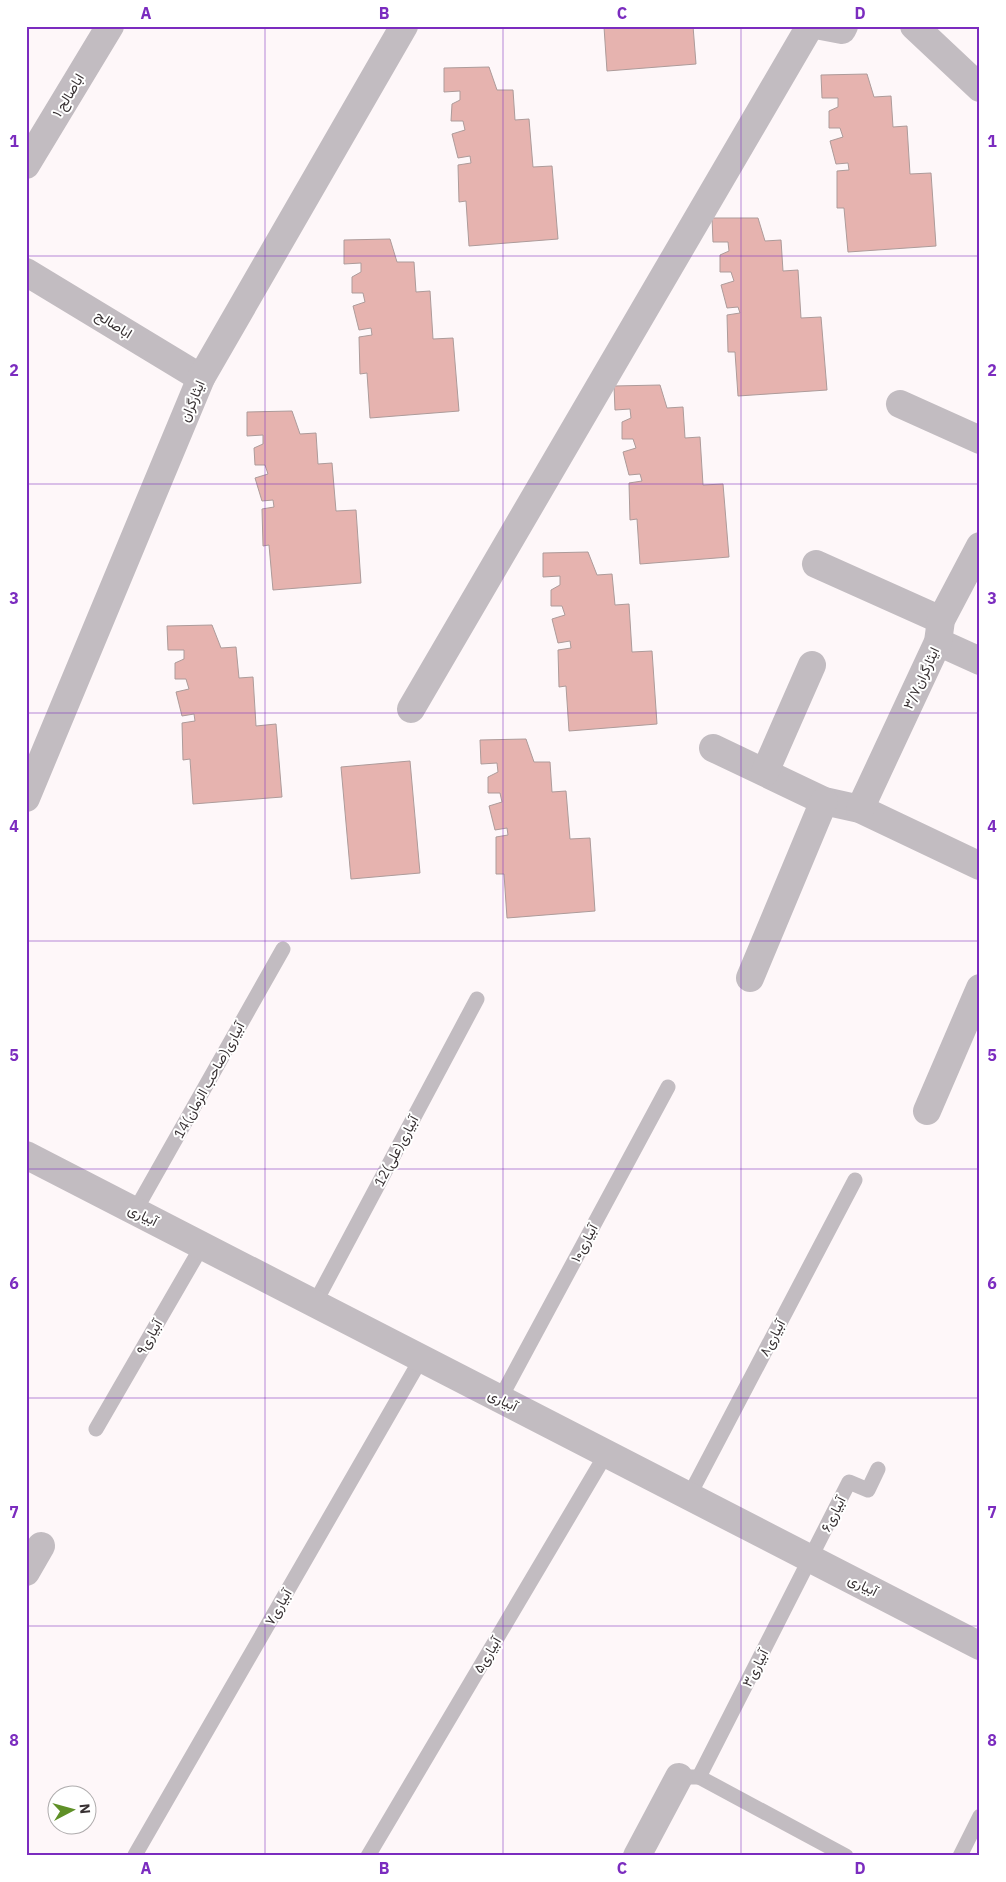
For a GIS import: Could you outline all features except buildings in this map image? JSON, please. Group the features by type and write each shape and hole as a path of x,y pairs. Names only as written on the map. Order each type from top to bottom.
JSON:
{"street":[{"name":"اباصالح ۱","path":"26,164 110,26"},
{"name":"ایثارگران","path":"26,798 201,378 404,26"},
{"path":"411,709 810,26"},
{"path":"821,26 842,30 844,26"},
{"path":"914,26 980,88"},
{"name":"اباصالح","path":"26,272 201,378"},
{"path":"900,404 980,440"},
{"name":"ایثارگران۳/۷","path":"860,809 980,546"},
{"path":"816,564 940,631 980,661"},
{"path":"765,772 812,665"},
{"path":"713,748 824,801 860,809 980,866"},
{"path":"750,978 824,801"},
{"path":"927,1112 980,988"},
{"name":"آبیاری","path":"26,1155 980,1646"},
{"path":"26,1572 41,1546"},
{"name":"آبیاری۳","path":"637,1856 689,1777"}],"lane":[{"name":"14آبیاری(صاحب الزمان)","path":"135,1211 283,949"},
{"name":"12آبیاری(علی)","path":"314,1303 477,998"},
{"name":"آبیاری۱۰","path":"500,1399 668,1087"},
{"name":"آبیاری۸","path":"689,1496 855,1180"},
{"name":"آبیاری۹","path":"96,1429 202,1246"},
{"name":"آبیاری۷","path":"135,1855 421,1358"},
{"name":"آبیاری۵","path":"368,1856 606,1454"},
{"name":"آبیاری۶","path":"810,1558 849,1482 868,1490 878,1469"},
{"name":"آبیاری۳","path":"689,1777 810,1558"},
{"path":"689,1777 846,1856"},
{"path":"960,1856 980,1816"}]}
